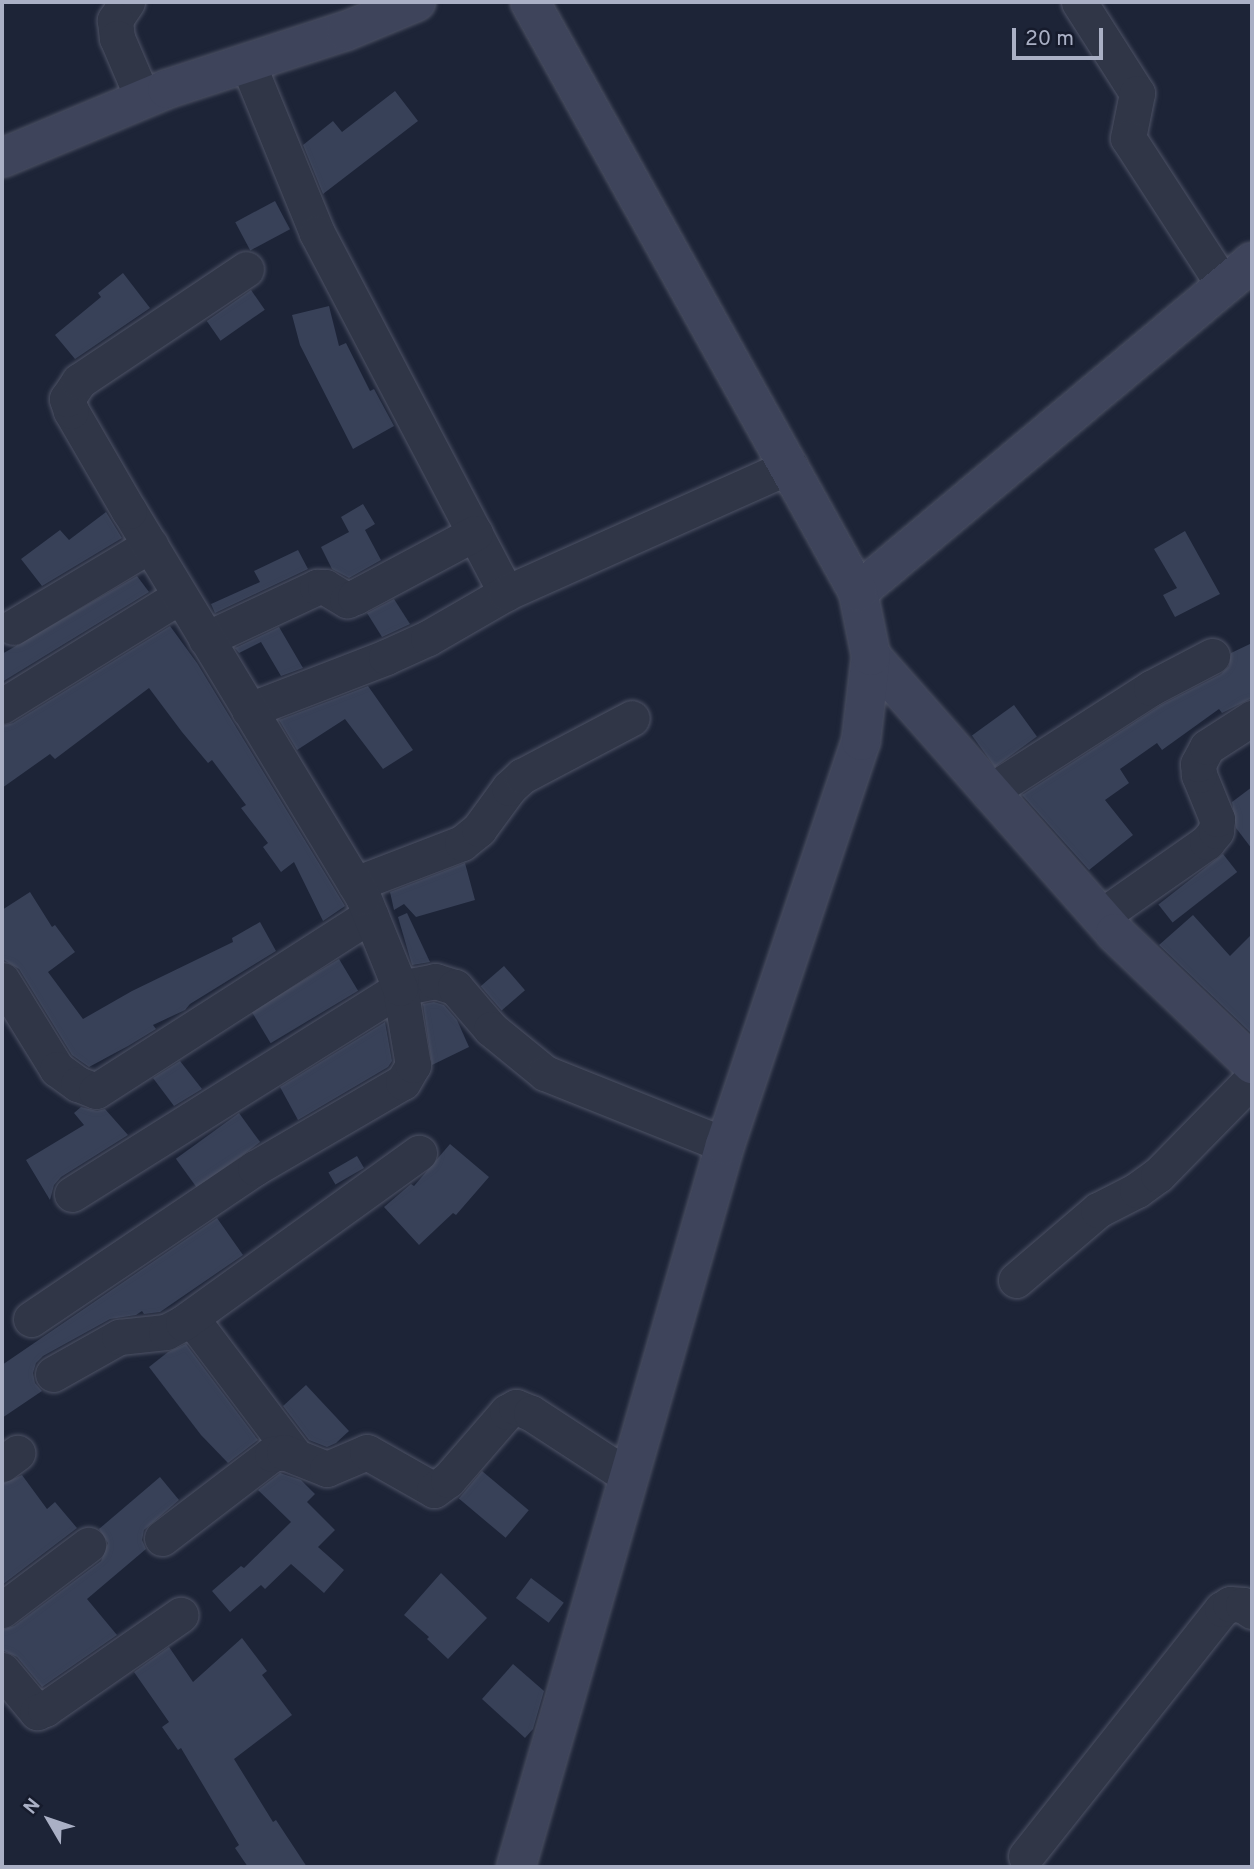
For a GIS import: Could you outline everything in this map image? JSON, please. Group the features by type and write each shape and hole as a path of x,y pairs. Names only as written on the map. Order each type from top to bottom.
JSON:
{"main road":[{"path":"2,158 143,99 346,31 416,2"},
{"path":"516,1867 725,1145 861,741 871,656 858,592 530,2"},
{"path":"858,592 1238,274"},
{"path":"871,656 1100,917 1252,1064"}],"street":[{"path":"127,2 115,20 117,38 143,99"},
{"path":"1079,2 1137,93 1128,138 1238,274"},
{"path":"248,64 317,233 506,593"},
{"path":"31,1318 255,1168 403,1082 413,1065 400,988 355,884 180,596 71,411 67,398 79,381 246,269"},
{"path":"249,710 386,657 428,638 506,593 790,466"},
{"path":"206,639 317,587 325,587 347,600 475,533"},
{"path":"13,628 150,545"},
{"path":"2,706 180,596"},
{"path":"989,792 1151,688 1212,656"},
{"path":"355,884 462,843 479,830 509,788 522,776 632,718"},
{"path":"1100,917 1208,842 1216,831 1217,820 1199,775 1198,764 1207,747 1252,718"},
{"path":"2,980 57,1069 78,1084 96,1091 370,915"},
{"path":"72,1194 400,988 435,981 455,987 491,1029 545,1073 725,1145"},
{"path":"1016,1280 1098,1210 1137,1191 1158,1175 1252,1080"},
{"path":"53,1374 119,1338 166,1332 191,1318 419,1153"},
{"path":"191,1318 294,1454"},
{"path":"162,1538 272,1454 294,1454 327,1469 367,1452 434,1490 448,1480 507,1412 516,1408 531,1413 629,1477"},
{"path":"2,1610 88,1545"},
{"path":"1026,1856 1222,1609 1230,1604 1243,1605 1252,1611"},
{"path":"2,1670 37,1712 46,1709 180,1615"}],"building":[{"path":"395,91 418,121 323,194 303,145 333,121 342,132"},
{"path":"275,201 290,229 250,250 235,222"},
{"path":"123,273 150,308 75,359 55,335 101,297 98,293"},
{"path":"251,290 265,310 221,341 207,321"},
{"path":"329,306 339,346 346,343 370,391 374,389 394,426 353,449 300,345 292,315"},
{"path":"363,504 375,524 365,530 381,560 349,578 332,569 321,547 349,532 341,517"},
{"path":"106,512 122,538 42,586 21,559 60,530 69,540"},
{"path":"1185,531 1220,594 1175,617 1163,595 1177,588 1154,549"},
{"path":"298,550 308,569 215,613 211,604 260,582 254,571"},
{"path":"137,576 149,592 2,682 2,654"},
{"path":"394,599 410,624 382,637 367,613"},
{"path":"170,626 197,663 345,906 323,921 294,862 281,872 263,847 268,843 241,808 246,805 212,760 208,763 182,732 149,688 55,759 50,754 2,788 2,726 13,723"},
{"path":"279,627 303,668 281,676 261,642 239,653 235,648"},
{"path":"1252,643 1252,698 1222,713 1219,709 1162,750 1157,743 1120,769 1129,783 1105,800 1133,835 1089,870 1022,795 1161,705 1221,674 1229,666 1231,653"},
{"path":"368,686 413,750 383,769 345,719 297,750 279,720"},
{"path":"1014,705 1037,737 995,767 972,736"},
{"path":"1252,787 1252,849 1236,828 1232,802"},
{"path":"1223,854 1237,872 1173,923 1158,904"},
{"path":"465,863 475,900 416,917 404,904 394,910 390,892"},
{"path":"30,892 52,927 55,925 75,952 48,972 83,1019 132,991 233,942 232,938 260,922 276,951 190,1004 185,1010 153,1025 156,1029 89,1067 72,1055 19,969 2,959 2,910"},
{"path":"407,913 430,962 412,965 398,917"},
{"path":"1193,915 1230,956 1252,934 1252,1034 1159,945"},
{"path":"339,959 358,991 271,1043 252,1012"},
{"path":"504,966 525,990 502,1010 481,986"},
{"path":"434,1002 444,1005 457,1020 469,1047 432,1065 423,1004"},
{"path":"385,1022 392,1061 388,1067 298,1120 280,1087"},
{"path":"180,1061 202,1089 174,1106 153,1078"},
{"path":"81,1107 97,1111 105,1109 128,1135 61,1177 54,1185 50,1200 26,1160 84,1125 74,1113"},
{"path":"239,1113 260,1142 197,1188 176,1159"},
{"path":"450,1144 489,1177 456,1215 453,1213 419,1245 384,1207 411,1184 414,1186"},
{"path":"357,1156 364,1168 335,1185 328,1172"},
{"path":"217,1218 243,1255 160,1312 144,1314 142,1311 136,1315 110,1319 43,1356 36,1363 33,1373 35,1383 42,1391 2,1418 2,1365"},
{"path":"186,1344 258,1440 228,1463 201,1435 149,1367 168,1352"},
{"path":"306,1385 349,1431 327,1447 309,1440 283,1406"},
{"path":"482,1471 529,1510 506,1538 459,1499"},
{"path":"280,1473 301,1480 315,1494 307,1502 335,1530 318,1547 344,1570 324,1593 291,1564 265,1589 261,1585 230,1612 212,1591 241,1566 244,1568 291,1522 258,1490"},
{"path":"22,1475 47,1509 55,1502 77,1528 2,1585 2,1484"},
{"path":"160,1477 179,1500 144,1530 142,1540 146,1549 87,1599 117,1635 42,1687 17,1657 2,1650 2,1630 14,1626 101,1561 108,1543 99,1529"},
{"path":"441,1573 487,1618 448,1659 427,1639 429,1637 404,1615"},
{"path":"531,1578 564,1603 549,1623 516,1598"},
{"path":"242,1638 267,1671 262,1675 292,1715 234,1759 273,1822 276,1820 307,1867 248,1867 235,1848 239,1845 181,1748 178,1750 162,1727 169,1722 134,1672 169,1647 193,1682"},
{"path":"513,1664 544,1691 533,1729 525,1738 482,1699"}]}
